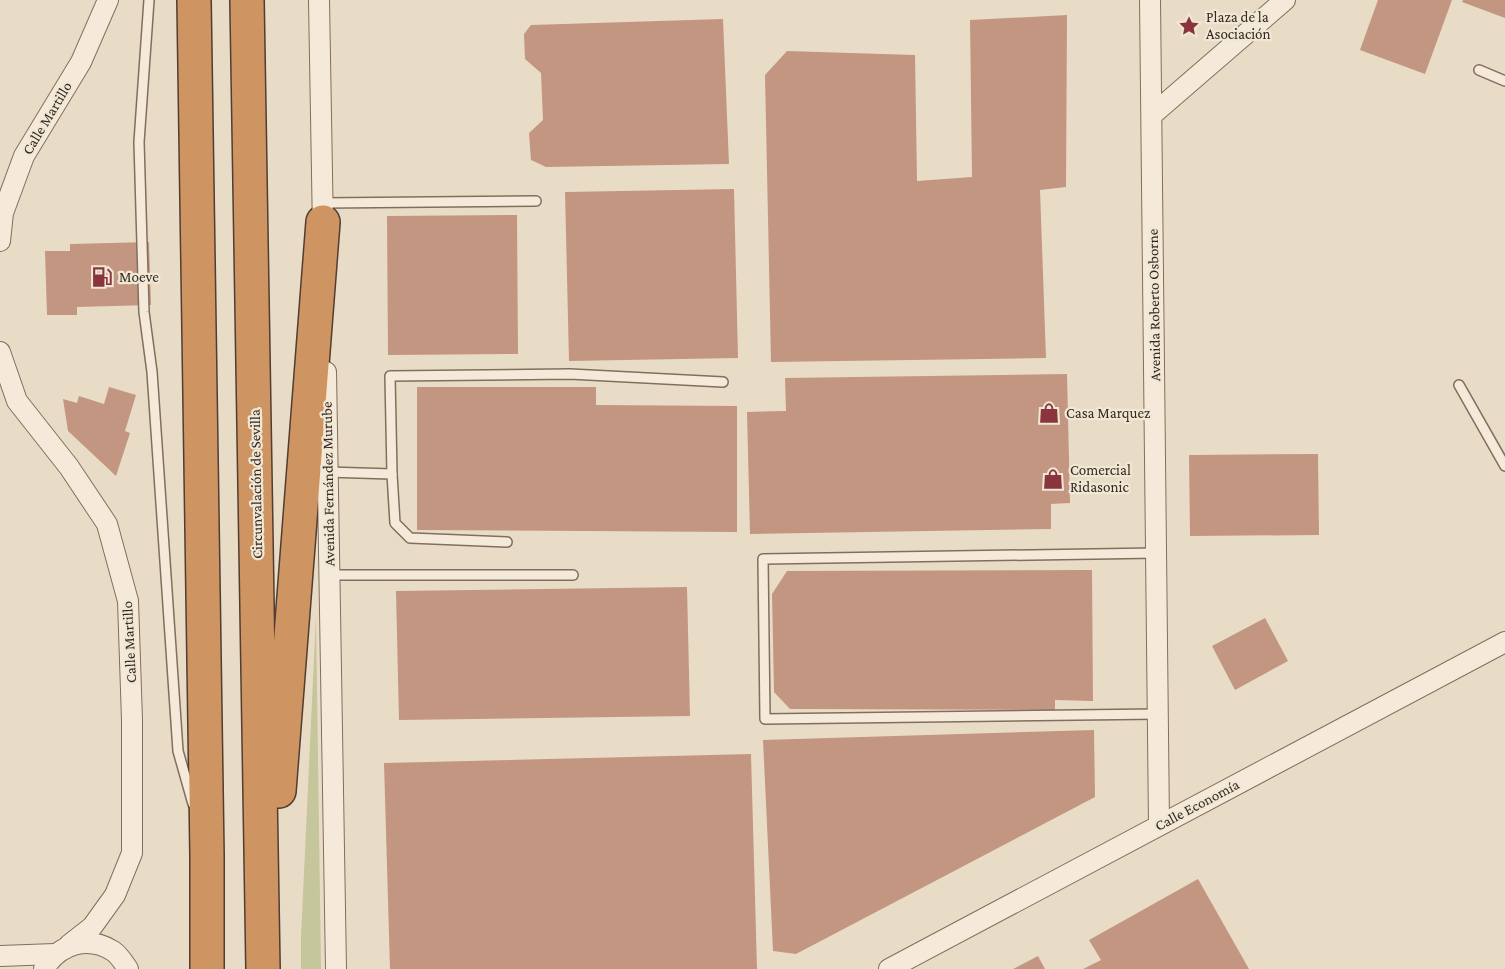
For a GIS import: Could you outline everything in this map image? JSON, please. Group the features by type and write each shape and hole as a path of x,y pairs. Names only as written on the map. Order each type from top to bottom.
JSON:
{"highway":[{"path":"194,0 207,969"},
{"name":"Circunvalación de Sevilla","path":"247,0 265,969"},
{"path":"265,969 323,212"}],"street":[{"name":"Calle Martillo","path":"0,241 3,213 24,156 81,62 108,0"},
{"name":"Avenida Fernández Murube","path":"319,0 336,969"},
{"name":"Avenida Roberto Osborne","path":"1150,0 1159,825"},
{"path":"1152,115 1286,0"},
{"name":"Calle Martillo","path":"0,352 16,401 69,467 107,524 129,601 132,853 115,895 92,927 56,956"},
{"name":"Calle Economía","path":"889,969 1505,642"},
{"path":"0,956 56,956 84,942 101,945 115,952 128,969"}],"lane":[{"path":"149,0 139,142 144,312 152,372 178,751 207,855"},
{"path":"1479,70 1505,81"},
{"path":"323,212 536,201"},
{"path":"507,542 410,538 395,523 390,376 570,374 723,382"},
{"path":"1460,385 1505,466"},
{"path":"327,472 392,474"},
{"path":"1156,554 763,559 763,593 765,719 1158,714"},
{"path":"329,575 573,574"}],"green space":[{"path":"316,615 321,969 301,969 301,937"}],"building":[{"path":"1378,0 1452,0 1425,74 1360,50"},
{"path":"1463,0 1505,0 1505,18 1462,2"},
{"path":"1067,15 1066,187 1040,190 1046,358 771,362 765,75 787,51 915,55 917,181 972,177 970,20"},
{"path":"723,19 729,164 546,167 531,160 529,133 543,120 541,73 525,59 524,34 531,25"},
{"path":"734,189 738,358 569,361 565,192"},
{"path":"517,215 518,354 388,355 387,216"},
{"path":"149,242 151,305 77,307 77,315 47,315 45,251 70,251 70,244"},
{"path":"1067,374 1070,503 1051,504 1051,529 750,534 747,412 786,411 785,378"},
{"path":"109,387 136,395 125,431 130,433 116,476 68,431 63,399 77,403 79,396 104,404"},
{"path":"417,387 596,387 596,405 737,406 737,532 417,530"},
{"path":"1318,454 1319,535 1190,536 1189,455"},
{"path":"1092,570 1093,701 1055,700 1055,710 790,709 774,692 772,594 787,571"},
{"path":"687,587 690,716 399,720 396,591"},
{"path":"1265,618 1288,661 1235,690 1212,646"},
{"path":"1094,730 1095,797 796,954 773,951 763,740"},
{"path":"751,754 757,969 390,969 384,763"},
{"path":"1198,879 1249,969 1083,969 1101,960 1089,940"},
{"path":"1038,956 1045,969 1013,969"}],"place":[{"name":"Plaza de la Asociación","path":"1189,26"},
{"name":"Moeve","path":"102,277"},
{"name":"Casa Marquez","path":"1049,413"},
{"name":"Comercial Ridasonic","path":"1053,479"}]}
